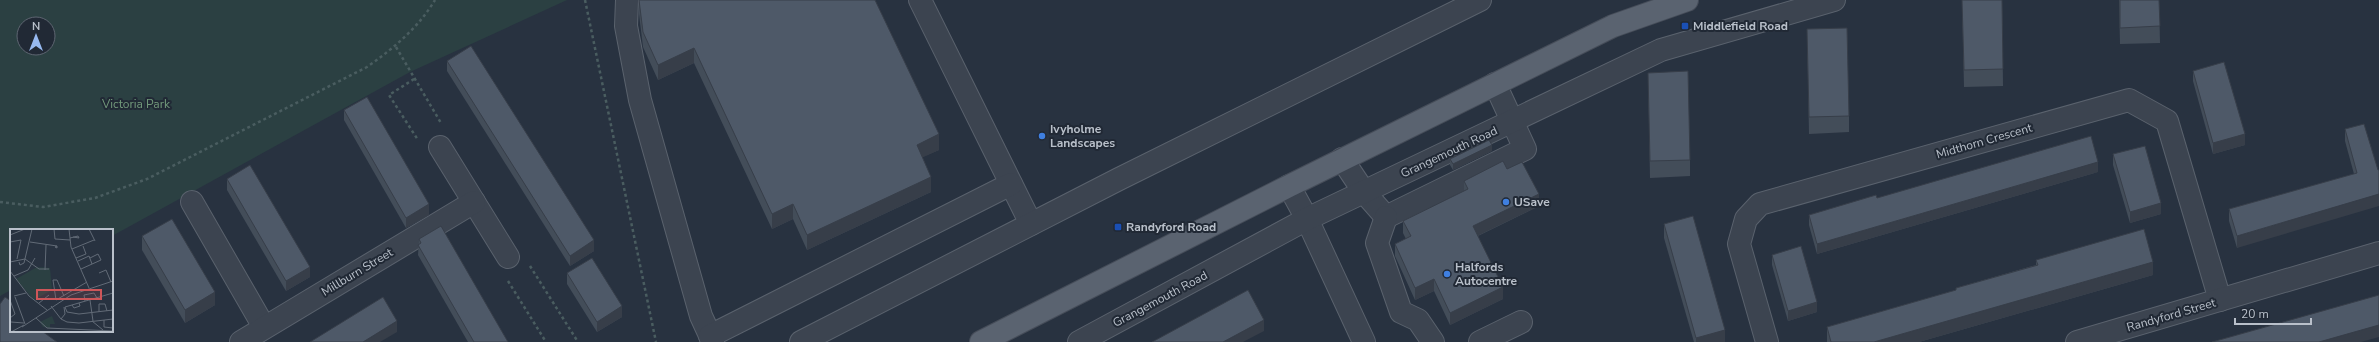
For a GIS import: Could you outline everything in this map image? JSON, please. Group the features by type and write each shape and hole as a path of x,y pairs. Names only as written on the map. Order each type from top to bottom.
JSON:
{"main road":[{"path":"981,342 1342,159 1613,26 1687,0"}],"street":[{"path":"627,0 626,26 640,100 701,316 712,339 1011,184"},
{"path":"920,0 1031,224"},
{"path":"800,342 1031,224 1480,0"},
{"name":"Grangemouth Road","path":"1079,342 1307,219 1661,50 1834,0"},
{"path":"1433,342 1418,320 1401,312 1377,243 1386,217 1525,149 1495,84"},
{"name":"Midthorn Crescent","path":"1767,342 1739,244 1746,219 1760,204 2129,100 2167,121 2220,300"},
{"path":"431,147 474,202 507,267"},
{"path":"1342,159 1364,192 1386,217"},
{"path":"1289,186 1307,219 1364,342"},
{"path":"192,202 264,327"},
{"name":"Millburn Street","path":"240,342 474,202"},
{"name":"Randyford Street","path":"2077,342 2379,253"},
{"path":"1480,342 1521,322"}],"path":[{"path":"0,202 43,207 95,198 147,179 368,67 396,47 427,13 435,0"},
{"path":"585,0 656,342"},
{"path":"396,47 410,72"},
{"path":"414,79 389,94 431,147"},
{"path":"507,267 546,342"}],"green space":[{"name":"Victoria Park","path":"0,0 567,0 410,72 113,235 113,229 10,229 10,291 0,296"}],"building":[{"path":"639,0 875,0 939,134 917,145 931,177 807,235 793,204 772,214 694,48 658,65 643,32"},
{"path":"1962,0 2002,0 2003,69 1964,70"},
{"path":"2120,0 2159,0 2160,26 2120,28"},
{"path":"1847,28 1849,116 1809,117 1807,29"},
{"path":"471,46 594,240 570,256 447,61"},
{"path":"2224,62 2245,134 2213,143 2193,71"},
{"path":"1688,71 1690,160 1650,161 1648,73"},
{"path":"367,97 429,204 406,218 344,110"},
{"path":"2364,124 2379,170 2379,194 2237,236 2229,209 2357,173 2345,129"},
{"path":"2091,136 2098,162 1817,244 1809,215 1876,195 1877,198"},
{"path":"1489,140 1492,145 1453,164 1450,159"},
{"path":"2145,146 2161,203 2130,212 2113,154"},
{"path":"1503,161 1507,169 1522,162 1539,194 1473,226 1503,287 1450,313 1434,279 1415,288 1395,244 1411,236 1403,221 1468,189 1464,181"},
{"path":"250,165 310,267 286,281 227,179"},
{"path":"1693,216 1725,330 1696,338 1664,224"},
{"path":"172,219 215,292 185,310 142,236"},
{"path":"441,226 508,342 474,342 418,245 421,243 419,239"},
{"path":"2144,229 2153,262 1874,342 1831,342 1827,327 2038,265 2036,260"},
{"path":"1801,246 1817,302 1788,311 1772,255"},
{"path":"592,258 622,306 597,322 567,273"},
{"path":"1248,290 1264,320 1223,342 1152,342"},
{"path":"2379,295 2379,325 2319,342 2212,342"},
{"path":"5,297 10,300 10,332 43,332 57,342 0,342 0,304"},
{"path":"383,297 397,321 363,342 310,342"}],"place":[{"name":"Middlefield Road","path":"1685,26"},
{"name":"Ivyholme Landscapes","path":"1042,136"},
{"name":"USave","path":"1506,202"},
{"name":"Randyford Road","path":"1118,227"},
{"name":"Halfords Autocentre","path":"1447,274"}]}
